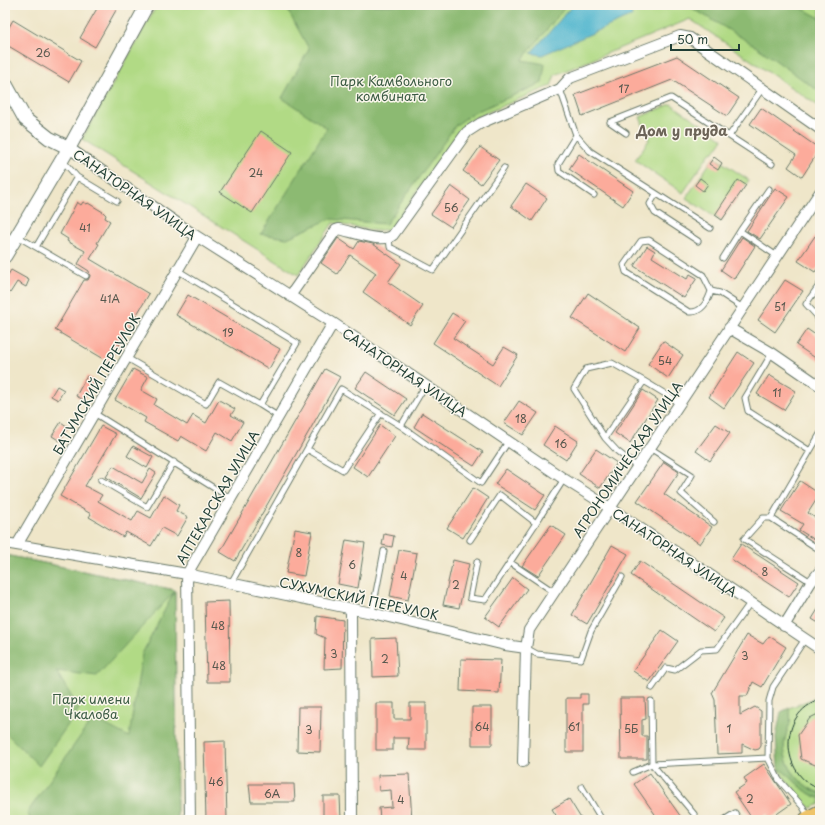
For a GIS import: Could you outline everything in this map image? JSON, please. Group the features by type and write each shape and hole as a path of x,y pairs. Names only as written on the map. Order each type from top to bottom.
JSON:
{"street":[{"path":"5,256 65,154 147,5"},
{"path":"290,296 336,230 339,229 382,239 389,238 467,132 481,122 560,89 570,78 680,36 690,38 820,129"},
{"name":"САНАТОРНАЯ УЛИЦА","path":"5,83 26,119 49,138 65,154 333,323 508,442 610,508 820,649"},
{"name":"АГРОНОМИЧЕСКАЯ УЛИЦА","path":"523,762 526,648 529,630 820,192"},
{"name":"БАТУМСКИЙ ПЕРЕУЛОК","path":"17,545 197,237"},
{"name":"АПТЕКАРСКАЯ УЛИЦА","path":"190,820 186,574 333,323"},
{"path":"729,328 772,353 820,385"},
{"name":"СУХУМСКИЙ ПЕРЕУЛОК","path":"5,543 186,574 350,610 372,613 506,645 526,648"},
{"path":"784,626 811,582 820,571"},
{"path":"350,610 352,820"}],"lane":[{"path":"560,89 576,135 590,151 710,228"},
{"path":"730,136 762,89"},
{"path":"626,133 610,122 671,98 772,164"},
{"path":"576,135 558,164 559,171 594,195"},
{"path":"65,154 77,177 117,200"},
{"path":"389,238 390,247 433,270 504,168"},
{"path":"36,246 77,177"},
{"path":"723,258 769,189"},
{"path":"656,194 650,204 655,213 698,241"},
{"path":"740,232 777,256"},
{"path":"17,236 86,276"},
{"path":"649,240 703,275 711,291 701,309 695,312 689,312 626,272 624,265 641,241 649,240"},
{"path":"177,270 297,343 260,405"},
{"path":"820,284 806,304 817,316 820,329"},
{"path":"711,291 720,293 743,308"},
{"path":"772,353 744,398 748,411 810,451"},
{"path":"127,358 206,404 219,382 279,417"},
{"path":"637,466 617,451 605,438 574,389 586,369 612,363 680,403"},
{"path":"605,438 644,381"},
{"path":"401,426 425,386"},
{"path":"231,584 341,389 401,426 481,482 508,442"},
{"path":"94,413 230,498"},
{"path":"308,449 343,470 381,414"},
{"path":"771,518 820,434"},
{"path":"650,448 692,475 681,493 714,522"},
{"path":"101,480 147,507 174,462"},
{"path":"477,562 470,598 485,600 511,563 564,479"},
{"path":"470,540 500,495 536,523"},
{"path":"811,582 744,539 763,518 771,518 820,550"},
{"path":"372,613 384,551"},
{"path":"511,563 554,592"},
{"path":"526,648 537,654 581,659 591,631 622,577"},
{"path":"652,688 666,668 675,670 701,650 717,649 750,603"},
{"path":"805,639 773,687 767,706 768,758 779,780 812,817"},
{"path":"651,701 652,764 694,814"},
{"path":"633,772 652,764 768,758"},
{"path":"582,787 602,820"},
{"path":"724,820 735,813 739,820"}],"green space":[{"name":"Парк Камвольного комбината","path":"157,5 820,5 820,107 690,19 555,75 551,86 476,117 465,124 390,229 376,231 333,223 298,275 82,139"},
{"name":"Парк Камвольного комбината","path":"275,5 567,5 522,60 545,64 542,83 473,113 456,125 386,224 330,219 287,238 261,234 327,128 282,98 309,49 287,9"},
{"path":"687,5 796,5 820,18 820,92 754,45"},
{"path":"671,104 723,139 714,152 710,153 683,193 635,160 649,140 640,117"},
{"path":"714,157 749,180 721,221 686,198"},
{"name":"Парк имени Чкалова","path":"5,555 175,590 177,820 5,820"},
{"name":"Парк имени Чкалова","path":"5,555 175,590 177,820 31,820 27,813 93,718 129,737 142,654 174,592 97,676 56,671 79,709 39,766 5,732"},
{"path":"820,696 820,793 812,790 798,779 788,764 784,748 790,722 789,708"},
{"path":"789,708 790,722 785,739 785,756 788,764 798,779 812,790 820,793 820,798 809,793 778,768 776,737 781,712"},
{"path":"778,768 809,793 820,798 820,804 811,808 808,806 785,779"}],"water":[{"path":"573,5 630,5 632,16 542,55 531,53"}],"building":[{"path":"99,5 119,5 95,47 80,38"},
{"path":"13,20 81,61 69,82 5,44 5,34"},
{"path":"677,56 739,98 727,116 672,80 582,116 575,95"},
{"path":"761,108 820,149 802,177 788,167 796,155 750,124"},
{"path":"261,131 292,152 252,213 220,192"},
{"path":"480,147 499,160 481,184 463,171"},
{"path":"579,154 633,191 623,206 569,169"},
{"path":"714,157 722,163 718,170 709,164"},
{"path":"700,178 708,184 703,191 695,185"},
{"path":"738,180 746,185 722,220 715,215"},
{"path":"526,184 547,198 532,221 511,206"},
{"path":"451,186 470,200 451,227 431,214"},
{"path":"775,188 789,197 760,239 747,231"},
{"path":"77,202 81,205 83,202 88,203 103,212 106,215 105,218 110,221 97,243 99,244 90,259 149,294 109,362 55,330 84,280 88,280 90,276 89,271 78,264 85,251 67,241 68,239 60,234"},
{"path":"815,236 820,239 820,265 815,272 798,261"},
{"path":"742,237 755,246 734,279 721,270"},
{"path":"338,238 354,249 359,241 373,244 401,264 388,282 423,306 410,325 363,292 376,273 350,255 337,274 321,263"},
{"path":"647,246 655,251 652,257 687,279 690,274 697,278 684,298 634,266"},
{"path":"11,270 29,280 26,287 17,282 10,293 5,290 5,280"},
{"path":"785,280 803,291 775,332 758,320"},
{"path":"588,293 640,328 625,352 572,318"},
{"path":"188,295 280,349 269,369 176,315"},
{"path":"452,313 465,321 453,338 493,364 504,347 518,355 498,386 433,343"},
{"path":"807,329 820,338 820,361 796,345"},
{"path":"663,341 683,355 668,378 648,364"},
{"path":"738,352 754,363 724,408 709,397"},
{"path":"133,369 148,377 141,390 157,399 154,405 187,425 193,415 206,423 219,400 235,409 231,415 243,422 232,441 217,432 206,451 181,436 178,441 144,422 146,418 115,400"},
{"path":"325,369 340,377 235,561 220,552"},
{"path":"366,372 406,399 395,415 355,388"},
{"path":"769,375 796,391 784,410 757,394"},
{"path":"87,376 95,381 84,400 76,396"},
{"path":"57,386 64,390 58,400 51,396"},
{"path":"643,390 658,400 630,443 615,433"},
{"path":"519,401 538,413 523,435 504,423"},
{"path":"422,413 483,452 474,466 414,427"},
{"path":"61,422 68,427 60,441 52,436"},
{"path":"716,424 730,433 710,461 696,451"},
{"path":"380,425 395,436 368,477 353,467"},
{"path":"101,426 116,434 85,486 102,495 98,501 132,521 138,511 151,518 164,495 179,505 176,511 188,517 177,536 162,528 151,546 126,532 123,537 89,517 91,514 60,496"},
{"path":"555,426 578,441 566,460 543,445"},
{"path":"133,446 153,457 147,468 127,456"},
{"path":"596,449 617,463 600,488 579,474"},
{"path":"664,462 679,472 664,494 712,527 700,544 637,501"},
{"path":"113,466 142,483 150,469 156,473 141,498 106,477"},
{"path":"506,469 545,495 535,510 495,484"},
{"path":"800,481 820,494 808,513 820,521 820,543 799,530 803,524 781,511"},
{"path":"473,488 488,498 463,538 447,528"},
{"path":"551,525 566,535 538,576 522,566"},
{"path":"295,529 312,532 304,576 286,573"},
{"path":"384,534 394,536 392,547 382,545"},
{"path":"346,540 365,543 358,588 338,584"},
{"path":"741,544 799,582 789,597 731,559"},
{"path":"612,545 628,554 587,624 572,615"},
{"path":"399,550 417,553 408,600 390,596"},
{"path":"453,560 469,564 459,608 443,605"},
{"path":"640,561 724,618 714,632 631,575"},
{"path":"513,578 527,589 499,627 485,617"},
{"path":"229,601 230,682 207,682 205,602"},
{"path":"820,606 820,624 812,619"},
{"path":"317,616 343,620 342,668 324,669 325,638 316,634"},
{"path":"662,630 678,641 649,682 633,671"},
{"path":"747,635 763,644 769,636 786,647 762,687 753,682 747,696 740,696 740,715 755,707 761,711 761,746 759,749 755,750 742,744 742,753 717,754 715,700 712,693"},
{"path":"396,638 398,676 373,677 372,639"},
{"path":"461,659 501,660 499,693 460,691"},
{"path":"580,694 588,694 588,704 583,704 583,752 566,752 566,698 580,698"},
{"path":"620,698 645,698 646,719 642,720 642,736 647,736 647,759 621,759"},
{"path":"376,703 394,703 394,719 410,719 410,703 426,703 426,750 408,750 409,738 393,738 393,750 376,750"},
{"path":"298,707 321,707 320,752 297,751"},
{"path":"472,707 492,707 492,745 472,745"},
{"path":"820,713 820,767 801,759 798,735 810,718"},
{"path":"225,741 227,820 206,820 204,742"},
{"path":"764,764 791,804 771,818 767,814 758,820 753,820 734,792 747,783 744,778"},
{"path":"650,773 681,817 676,820 659,820 634,784"},
{"path":"409,774 412,820 380,820 379,808 392,807 391,790 379,791 378,775"},
{"path":"249,784 294,784 295,802 251,802"},
{"path":"323,796 340,796 341,820 323,820"},
{"path":"569,799 582,820 559,820 552,809"}],"tram line":[{"path":"814,5 820,8"},
{"path":"820,700 806,707 797,717 791,730 789,744 791,758 797,771 807,782 820,789"}],"district":[{"name":"Дом у пруда","path":"682,130"}]}
